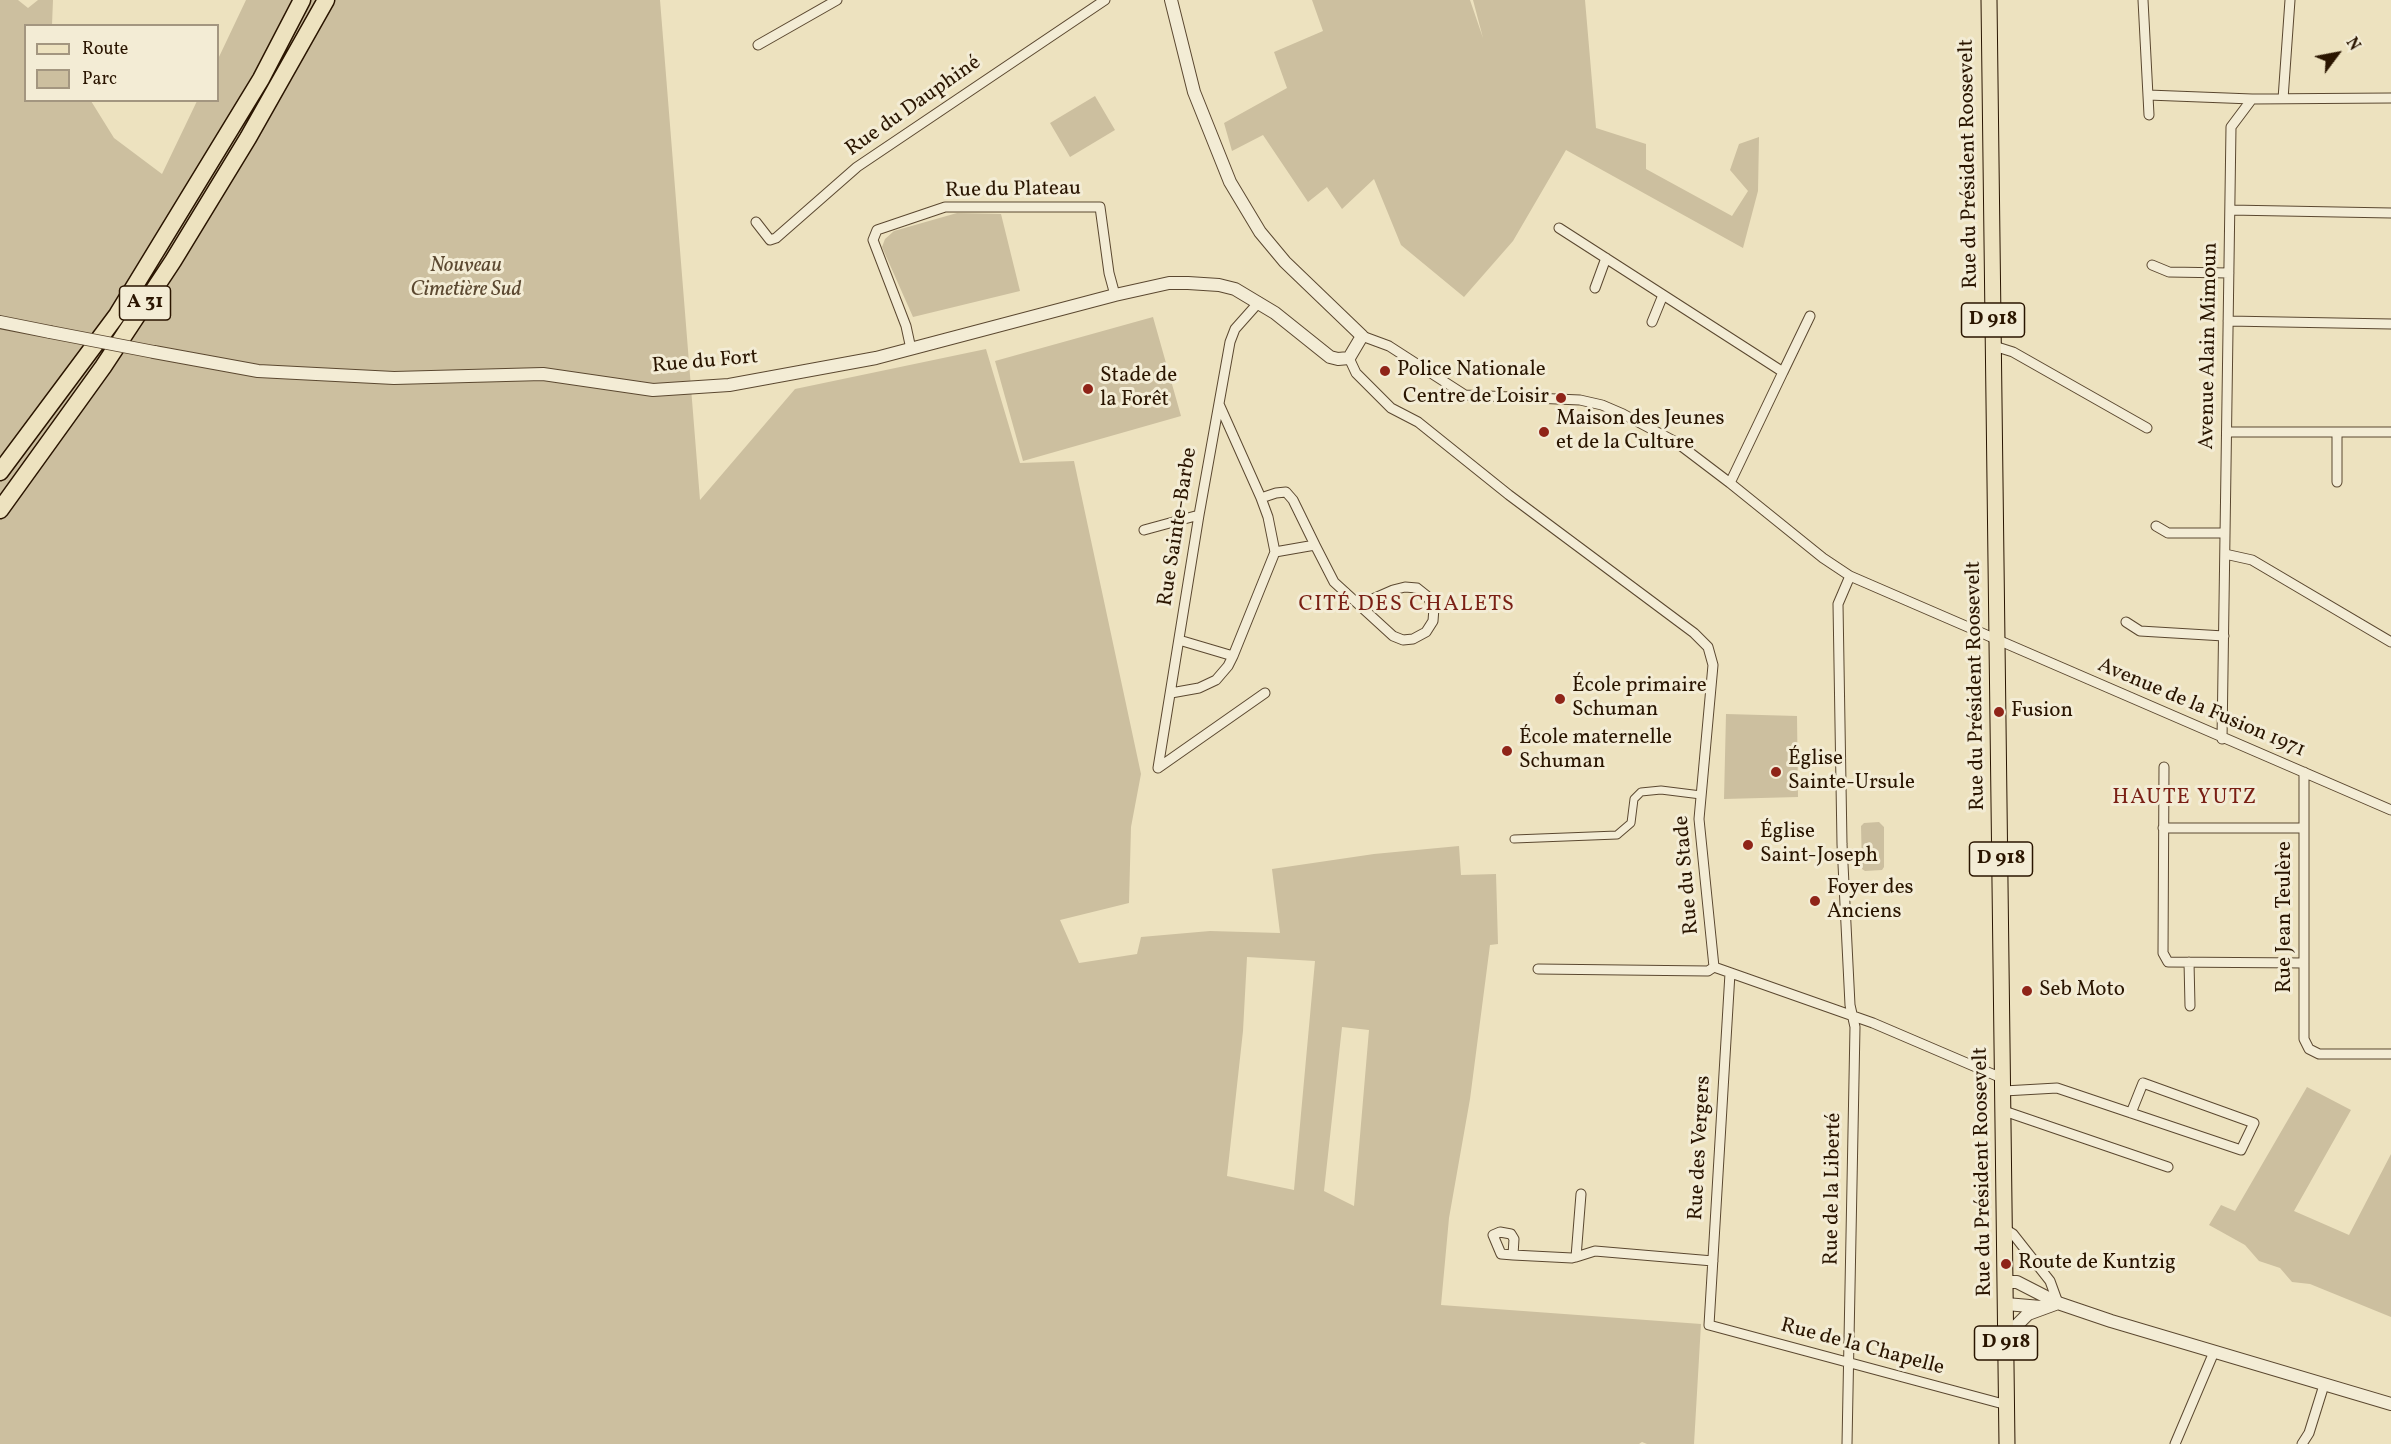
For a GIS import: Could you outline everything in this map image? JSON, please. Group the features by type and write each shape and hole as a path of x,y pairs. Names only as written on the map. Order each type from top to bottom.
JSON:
{"highway":[{"name":"A 31","path":"0,472 117,315 261,79 302,0"},
{"name":"A 31","path":"0,510 103,367 173,261 248,138 326,0"}],"main road":[{"name":"Rue du Président Roosevelt","path":"1989,0 2007,1444"}],"street":[{"path":"758,45 837,0"},
{"name":"Rue du Dauphiné","path":"756,222 771,240 776,238 857,167 1105,0"},
{"path":"1171,0 1194,92 1219,159 1246,212 1260,232 1285,262 1362,336 1348,358"},
{"path":"2143,0 2149,115"},
{"path":"2283,99 2290,0"},
{"path":"2148,95 2252,99 2391,98"},
{"name":"Avenue Alain Mimoun","path":"2222,739 2231,127 2252,99"},
{"name":"Rue du Plateau","path":"911,349 906,326 873,240 877,230 945,207 1100,207 1109,273 1115,295"},
{"path":"2230,210 2391,213"},
{"path":"1559,228 1783,372"},
{"path":"1595,288 1606,258"},
{"path":"2152,265 2169,272 2229,273"},
{"name":"Rue du Fort","path":"0,322 258,371 394,378 543,374 653,390 729,385 911,349 1169,283 1203,283 1235,289 1259,302 1330,357 1338,360 1348,358"},
{"path":"1652,322 1663,295"},
{"name":"Rue Sainte-Barbe","path":"1259,302 1242,320 1233,336 1218,404 1158,768 1265,693"},
{"path":"1730,483 1810,316"},
{"path":"2228,321 2391,324"},
{"name":"Avenue de la Fusion 1971","path":"1362,336 1389,346 1465,395 1561,398 1602,405 1649,426 1676,442 1823,558 1850,576 1998,639 2009,647 2391,810"},
{"path":"1994,346 2013,352 2147,428"},
{"name":"Rue du Stade","path":"1348,358 1356,373 1391,408 1418,422 1509,495 1694,633 1708,647 1713,665 1699,819 1714,967"},
{"path":"1172,693 1199,688 1216,680 1228,666 1275,552 1261,498 1218,404"},
{"path":"2227,432 2391,432"},
{"path":"2337,432 2337,482"},
{"path":"1261,498 1286,492 1293,500 1334,582 1394,636 1403,640 1413,639 1426,633 1433,621 1434,609 1427,596 1417,588 1393,590 1361,604"},
{"path":"1144,530 1199,515"},
{"path":"2156,526 2168,533 2225,532"},
{"path":"1275,552 1314,545"},
{"path":"2225,554 2252,560 2391,642"},
{"name":"Rue de la Liberté","path":"1847,1444 1855,1039 1854,1016 1850,1005 1843,867 1838,604 1850,576"},
{"path":"2126,622 2140,631 2224,636"},
{"path":"1179,640 1233,656"},
{"path":"2164,766 2163,953 2168,962 2304,963"},
{"name":"Rue Jean Teulère","path":"2304,772 2304,1039 2310,1049 2319,1054 2391,1054"},
{"path":"1514,838 1617,835 1631,823 1634,799 1641,792 1661,790 1701,795"},
{"path":"2163,828 2304,828"},
{"path":"2189,962 2190,1006"},
{"path":"1538,969 1708,971 1714,967 1854,1016 2004,1085 2057,1088 2131,1113 2241,1150 2254,1123 2143,1083 2131,1113"},
{"name":"Rue des Vergers","path":"1709,1325 1730,973"},
{"path":"2004,1111 2168,1167"},
{"path":"1576,1257 1581,1194"},
{"path":"2005,1230 2013,1234 2050,1281 2058,1303"},
{"path":"1513,1255 1576,1257 1594,1251 1713,1261"},
{"path":"2006,1282 2017,1282 2058,1303 2391,1404"},
{"path":"2006,1336 2028,1314 2058,1303"},
{"path":"2006,1304 2042,1307"},
{"name":"Rue de la Chapelle","path":"1709,1325 2007,1405"},
{"path":"2175,1444 2214,1352"},
{"path":"2302,1444 2309,1433 2324,1384"}],"green space":[{"name":"Nouveau Cimetière Sud","path":"0,0 18,0 28,8 38,0 53,0 52,24 24,24 24,102 92,102 114,138 162,174 197,102 219,102 219,57 246,0 660,0 700,500 795,389 986,349 1020,463 1074,461 1141,774 1131,827 1129,903 1060,920 1079,963 1137,954 1141,937 1210,931 1280,933 1272,869 1374,854 1459,846 1461,875 1496,874 1498,944 1490,945 1470,1099 1449,1218 1441,1305 1701,1324 1694,1444 1647,1444 1642,1442 1639,1444 0,1444","holes":["1247,957 1315,961 1294,1190 1227,1176 1243,1031","1342,1027 1369,1030 1354,1206 1324,1191"]},
{"path":"1312,0 1470,0 1483,38 1473,0 1585,0 1596,128 1646,144 1646,169 1732,216 1748,191 1730,170 1739,144 1759,137 1758,191 1743,248 1566,150 1513,241 1464,297 1401,245 1374,179 1342,209 1327,187 1308,202 1263,135 1232,151 1224,123 1287,88 1274,52 1323,31"},
{"path":"1095,96 1115,130 1070,157 1050,123"},
{"path":"957,213 1001,214 1020,291 913,317 882,247 885,239 894,231"},
{"name":"Stade de la Forêt","path":"1153,317 1181,416 1023,461 995,361"},
{"path":"1726,714 1797,716 1798,797 1724,799"},
{"path":"1879,822 1884,827 1884,867 1882,870 1865,871 1862,869 1861,826 1864,823"},
{"path":"2307,1087 2351,1110 2294,1211 2349,1235 2391,1154 2391,1317 2310,1284 2292,1282 2280,1268 2259,1261 2245,1245 2209,1225 2221,1205 2235,1211"}],"place":[{"name":"Police Nationale","path":"1385,371"},
{"name":"Stade de la Forêt","path":"1088,389"},
{"name":"Centre de Loisir","path":"1561,398"},
{"name":"Maison des Jeunes et de la Culture","path":"1544,432"},
{"name":"École primaire Schuman","path":"1560,699"},
{"name":"Fusion","path":"1999,712"},
{"name":"École maternelle Schuman","path":"1507,751"},
{"name":"Église Sainte-Ursule","path":"1776,772"},
{"name":"Église Saint-Joseph","path":"1748,845"},
{"name":"Foyer des Anciens","path":"1815,901"},
{"name":"Seb Moto","path":"2027,991"},
{"name":"Route de Kuntzig","path":"2006,1264"}],"district":[{"name":"CITÉ DES CHALETS","path":"1407,606"},
{"name":"HAUTE YUTZ","path":"2185,799"}]}
